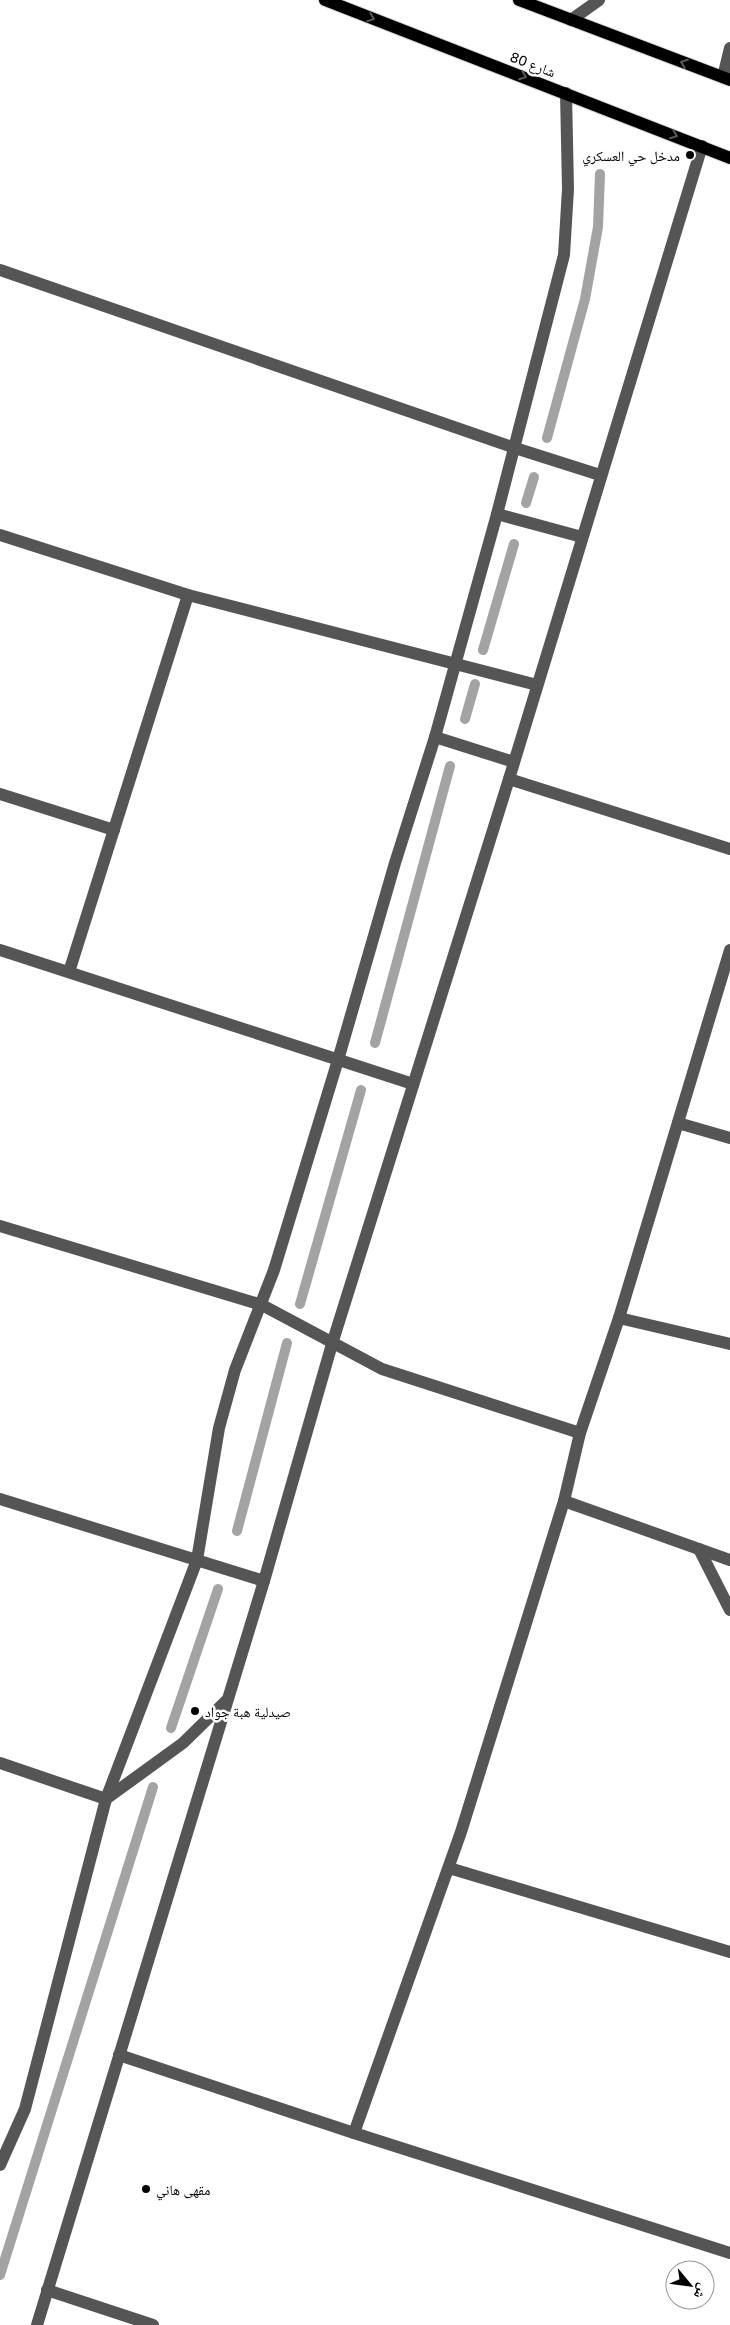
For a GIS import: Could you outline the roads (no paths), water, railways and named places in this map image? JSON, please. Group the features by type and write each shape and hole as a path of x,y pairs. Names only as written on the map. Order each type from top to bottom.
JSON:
{"main road":[{"name":"شارع 80","path":"326,0 730,158"},
{"path":"519,0 727,79"}],"street":[{"path":"571,20 599,0"},
{"path":"727,79 730,48"},
{"path":"0,2165 25,2109 106,1799 197,1560 219,1428 235,1370 262,1305 338,1060 395,863 435,737 497,514 564,255 568,189 566,93"},
{"path":"37,2325 264,1580 332,1344 509,779 600,475 702,146"},
{"path":"0,270 515,448 600,475"},
{"path":"497,514 582,537"},
{"path":"0,535 188,595 537,685"},
{"path":"69,972 188,595"},
{"path":"435,737 514,762"},
{"path":"509,779 730,849"},
{"path":"0,794 114,830"},
{"path":"0,950 413,1084"},
{"path":"354,2133 449,1868 564,1501 580,1433 619,1318 730,950"},
{"path":"678,1123 730,1138"},
{"path":"0,1226 262,1305 382,1369 580,1433"},
{"path":"619,1318 730,1344"},
{"path":"0,1498 264,1580"},
{"path":"564,1501 730,1560"},
{"path":"699,1549 730,1610"},
{"path":"106,1799 183,1743 228,1699"},
{"path":"0,1763 106,1799"},
{"path":"449,1868 730,1952"},
{"path":"119,2054 354,2133 730,2253"},
{"path":"47,2290 153,2325"}],"waterway":[{"path":"547,438 585,299 598,227 600,174"},
{"path":"526,503 534,477"},
{"path":"483,650 514,544"},
{"path":"465,719 475,684"},
{"path":"375,1043 450,766"},
{"path":"300,1304 361,1090"},
{"path":"237,1531 287,1343"},
{"path":"171,1728 218,1589"},
{"path":"0,2275 153,1787"}],"place":[{"name":"مدخل حي العسكري","path":"690,155"},
{"name":"صيدلية هبة جواد","path":"195,1711"},
{"name":"مقهى هاني","path":"146,2189"}]}
